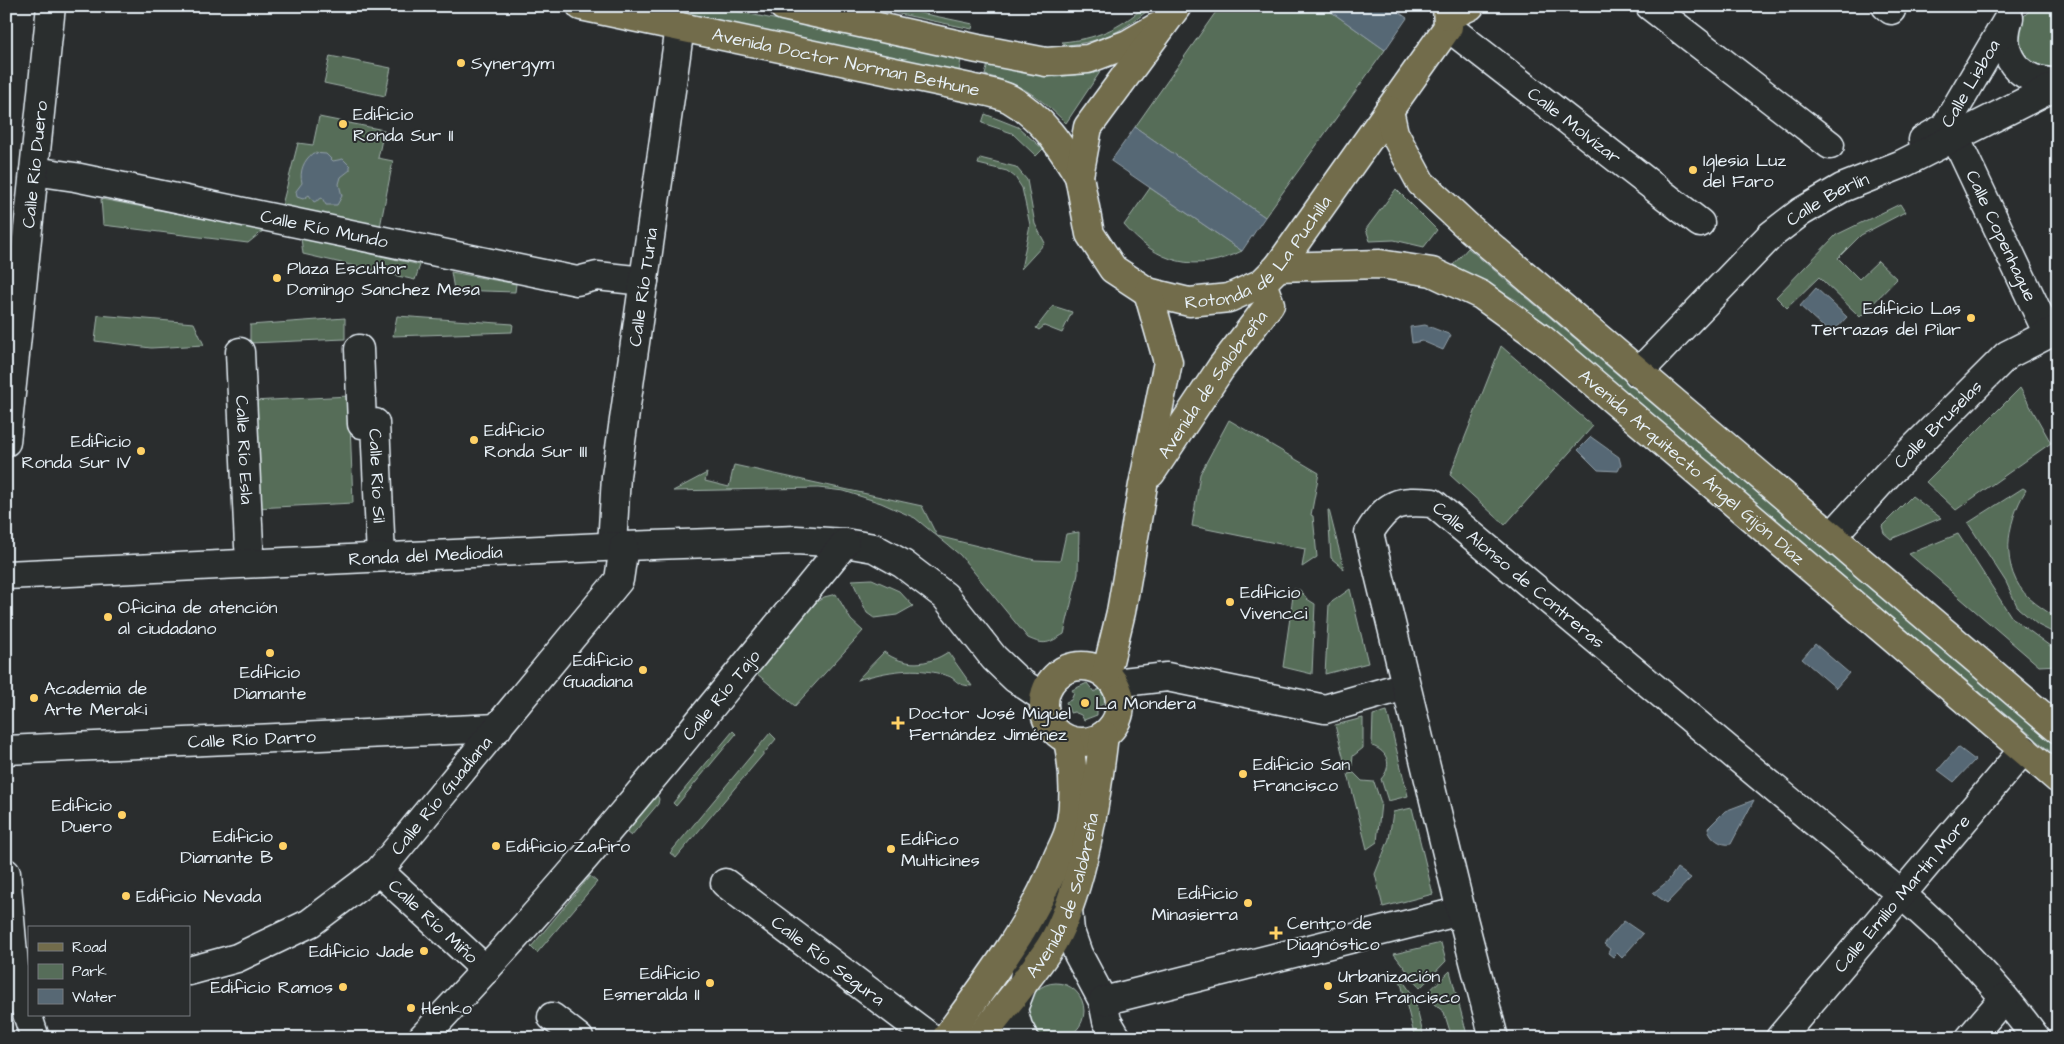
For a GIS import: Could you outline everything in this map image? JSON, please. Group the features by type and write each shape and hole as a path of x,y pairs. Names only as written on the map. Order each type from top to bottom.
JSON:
{"main road":[{"name":"Avenida Doctor Norman Bethune","path":"581,6 970,88 1009,98 1039,119 1062,148 1079,176"},
{"path":"783,6 978,50 1046,62 1088,59 1128,44 1172,14"},
{"name":"Rotonda de La Puchilla","path":"1172,14 1088,127 1079,176 1090,234 1113,269 1148,292 1189,302 1229,298 1270,275 1390,110 1454,14"},
{"name":"Avenida Arquitecto Ángel Gijón Díaz","path":"1390,110 1394,133 1421,183 1467,226 1638,373 2055,722"},
{"name":"Avenida Arquitecto Ángel Gijón Díaz","path":"1270,275 1380,264 1432,272 1481,295 1542,340 2058,779"},
{"name":"Avenida de Salobreña","path":"1143,485 1221,368 1270,304 1270,275"},
{"name":"Avenida de Salobreña","path":"1110,679 1143,485 1168,362 1148,292"},
{"path":"1088,667 1110,679 1118,693 1119,710 1112,726 1104,735 1094,740 1081,742 1068,740 1057,733 1048,722 1044,710 1044,698 1049,685 1057,675 1068,668 1088,667"},
{"name":"Avenida de Salobreña","path":"980,1038 1050,946 1068,910 1095,796 1104,735"},
{"name":"Avenida de Salobreña","path":"946,1038 1009,952 1046,884 1070,828 1075,772 1068,740"}],"street":[{"name":"Calle Río Duero","path":"6,442 13,307 34,171 51,6"},
{"path":"1650,6 1830,145"},
{"path":"2012,12 2004,33 2010,60 2030,78 2058,84"},
{"name":"Calle Lisboa","path":"1875,173 1893,156 1944,128 2012,12"},
{"name":"Calle Molvízar","path":"1454,14 1700,223"},
{"name":"Calle Río Turia","path":"618,546 616,476 680,27"},
{"name":"Calle Berlín","path":"1638,373 1771,235 1801,212 1842,188 1875,173 1900,165 2058,84"},
{"name":"Calle Copenhague","path":"1955,137 2053,332"},
{"name":"Calle Río Mundo","path":"34,171 84,179 577,281 596,276 644,281"},
{"name":"Calle Bruselas","path":"1832,536 1888,474 2007,355 2053,332"},
{"name":"Calle Río Sil","path":"359,349 362,424 375,423 381,558"},
{"name":"Calle Río Esla","path":"240,352 249,546"},
{"name":"Calle Alonso de Contreras","path":"1494,1038 1405,686 1369,533 1381,513 1406,501 1433,503 1902,895 1924,914 2004,998 2036,1038"},
{"name":"Ronda del Mediodía","path":"6,575 618,546 796,540 845,542"},
{"path":"845,542 874,548 903,564 945,596 994,658 1016,679 1044,698"},
{"name":"Calle Río Tajo","path":"422,1038 486,970 596,845 845,542"},
{"name":"Calle Río Guadiana","path":"190,971 237,958 310,923 379,871 619,580 618,546"},
{"path":"1110,679 1168,677 1326,709 1405,686"},
{"name":"Calle Río Darro","path":"6,750 498,728"},
{"name":"Calle Emilio Martín More","path":"1780,1038 2024,749"},
{"path":"1024,1038 1018,1027 1013,1009 1023,983 1030,948 1056,895 1055,864"},
{"name":"Calle Río Miño","path":"379,871 486,970"},
{"path":"6,873 15,977 24,1023"},
{"name":"Calle Río Segura","path":"725,882 931,1038"},
{"path":"1068,910 1070,931 1105,1024 1461,911"},
{"path":"1970,1038 2004,998"},
{"path":"552,1017 579,1038"}],"green space":[{"path":"646,6 712,6 961,59 959,72"},
{"path":"861,6 887,6 973,24 972,29"},
{"path":"1145,6 1153,6 1113,34 1079,43 1066,45 1062,42 1074,41 1106,32 1126,21"},
{"path":"1220,6 1323,6 1385,50 1265,217 1135,127"},
{"path":"2039,6 2058,6 2058,67 2043,66 2031,61 2023,52 2018,42 2018,31 2021,21 2028,12"},
{"path":"330,56 391,68 385,96 324,83"},
{"path":"988,64 1056,77 1100,72 1066,123 1047,106 1020,87 985,75"},
{"path":"985,114 1018,127 1043,149 1036,156 1012,133 982,123"},
{"path":"319,117 384,130 378,158 393,161 380,227 282,205 298,143 313,145"},
{"path":"980,158 1016,167 1027,180 1035,224 1045,243 1021,269 1030,225 1022,188 1015,177 1007,171 978,164"},
{"path":"1150,188 1242,251 1225,258 1193,263 1163,256 1150,248 1124,225"},
{"path":"1396,189 1437,230 1424,247 1394,240 1370,241 1366,229"},
{"path":"101,199 264,230 248,243 103,225"},
{"path":"1900,204 1905,212 1861,235 1838,258 1859,279 1878,261 1897,279 1860,317 1819,277 1787,308 1776,297 1836,235"},
{"path":"301,238 420,265 415,280 303,254"},
{"path":"1468,248 2058,747 2058,758 1516,300 1453,265"},
{"path":"451,272 516,284 515,292 454,290"},
{"path":"1053,306 1072,312 1062,333 1044,326 1039,330 1036,328"},
{"path":"98,315 194,323 204,345 151,348 95,341"},
{"path":"397,316 513,324 512,332 393,336"},
{"path":"345,318 345,339 250,343 250,325"},
{"path":"1501,346 1593,426 1505,525 1450,475"},
{"path":"2020,388 2051,443 1956,510 1926,482"},
{"path":"349,396 353,503 256,508 252,401"},
{"path":"1229,420 1319,473 1311,515 1313,516 1317,557 1302,567 1305,549 1192,526 1200,474"},
{"path":"734,465 922,506 937,536 1035,560 1060,561 1066,534 1079,532 1078,574 1064,634 1054,640 1043,643 1028,638 960,555 915,518 881,503 844,491 818,488 673,491 707,473 705,481 729,487"},
{"path":"2023,488 2026,490 2019,503 2010,531 2009,546 2013,574 2019,586 2032,601 2058,619 2058,635 2038,625 2018,608 2006,582 1968,523"},
{"path":"1912,496 1941,518 1891,539 1884,533 1882,526"},
{"path":"1329,510 1344,569 1331,558"},
{"path":"1958,534 2012,618 2058,652 2058,665 2039,666 1909,554"},
{"path":"872,579 899,591 913,606 897,615 874,618 867,613 852,580"},
{"path":"1294,589 1300,590 1307,599 1315,604 1312,674 1283,667"},
{"path":"1350,589 1368,663 1325,674 1329,604"},
{"path":"836,594 851,620 863,631 795,706 756,673 813,605 824,597"},
{"path":"884,652 900,660 916,663 932,660 948,652 972,686 959,683 952,678 934,672 912,670 879,674 857,680"},
{"path":"1087,683 1094,692 1099,689 1107,700 1097,709 1097,715 1084,720 1081,715 1074,712 1070,713 1066,702 1071,700 1074,693 1072,690"},
{"path":"1387,711 1408,796 1388,801 1381,779 1387,769 1387,760 1382,751 1372,746 1373,715"},
{"path":"1363,718 1363,748 1353,756 1352,766 1346,768 1335,725"},
{"path":"733,731 736,734 676,806 673,803"},
{"path":"770,733 776,739 676,858 670,853"},
{"path":"1354,773 1362,781 1374,782 1381,803 1377,842 1367,849 1348,774"},
{"path":"657,795 659,799 658,804 631,836 626,832"},
{"path":"1412,808 1433,894 1383,907 1375,874 1389,839 1393,812"},
{"path":"590,876 597,882 537,953 531,947"},
{"path":"1441,943 1446,961 1420,988 1394,954"},
{"path":"1450,971 1468,1038 1452,1038 1444,1012 1424,996"},
{"path":"1399,975 1414,997 1424,1038 1415,1038"},
{"path":"1050,983 1062,983 1076,991 1084,1005 1082,1022 1076,1031 1062,1039 1050,1039 1040,1034 1033,1027 1028,1017 1028,1005 1033,995 1040,988"}],"water":[{"path":"1323,6 1390,6 1407,18 1385,50"},
{"path":"1135,127 1265,217 1242,251 1111,161"},
{"path":"313,153 326,154 333,161 343,159 350,166 350,170 341,177 339,184 342,196 337,205 326,205 322,198 314,202 309,195 303,199 297,197 296,191 302,183 301,174 303,166"},
{"path":"1816,288 1847,317 1831,334 1800,306"},
{"path":"1425,325 1451,335 1443,350 1422,341 1412,343 1410,327"},
{"path":"1591,437 1619,457 1621,465 1618,471 1598,470 1578,450"},
{"path":"1815,644 1849,673 1836,688 1802,659"},
{"path":"1958,747 1975,760 1954,782 1938,770"},
{"path":"1754,800 1731,844 1723,844 1709,832 1708,828 1725,811"},
{"path":"1677,868 1691,878 1667,903 1653,893 1668,881"},
{"path":"1624,921 1643,934 1622,958 1617,953 1613,957 1608,953 1610,949 1604,944"}],"place":[{"name":"Synergym","path":"461,63"},
{"name":"Edificio Ronda Sur II","path":"343,124"},
{"name":"Iglesia Luz del Faro","path":"1693,170"},
{"name":"Plaza Escultor Domingo Sanchez Mesa","path":"277,278"},
{"name":"Edificio Las Terrazas del Pilar","path":"1971,318"},
{"name":"Edificio Ronda Sur III","path":"474,440"},
{"name":"Edificio Ronda Sur IV","path":"141,451"},
{"name":"Edificio Vivencci","path":"1230,602"},
{"name":"Oficina de atención al ciudadano","path":"108,617"},
{"name":"Edificio Diamante","path":"270,653"},
{"name":"Edificio Guadiana","path":"643,670"},
{"name":"Academia de Arte Meraki","path":"34,698"},
{"name":"La Mondera","path":"1085,703"},
{"name":"Doctor José Miguel Fernández Jiménez","path":"898,723"},
{"name":"Edificio San Francisco","path":"1243,774"},
{"name":"Edificio Duero","path":"122,815"},
{"name":"Edificio Diamante B","path":"283,846"},
{"name":"Edificio Zafiro","path":"496,846"},
{"name":"Edifico Multicines","path":"891,849"},
{"name":"Edificio Nevada","path":"126,896"},
{"name":"Edificio Minasierra","path":"1248,903"},
{"name":"Centro de Diagnóstico","path":"1276,933"},
{"name":"Edificio Jade","path":"424,951"},
{"name":"Edificio Esmeralda II","path":"710,983"},
{"name":"Urbanización San Francisco","path":"1328,986"},
{"name":"Edificio Ramos","path":"343,987"},
{"name":"Henko","path":"411,1008"}]}
